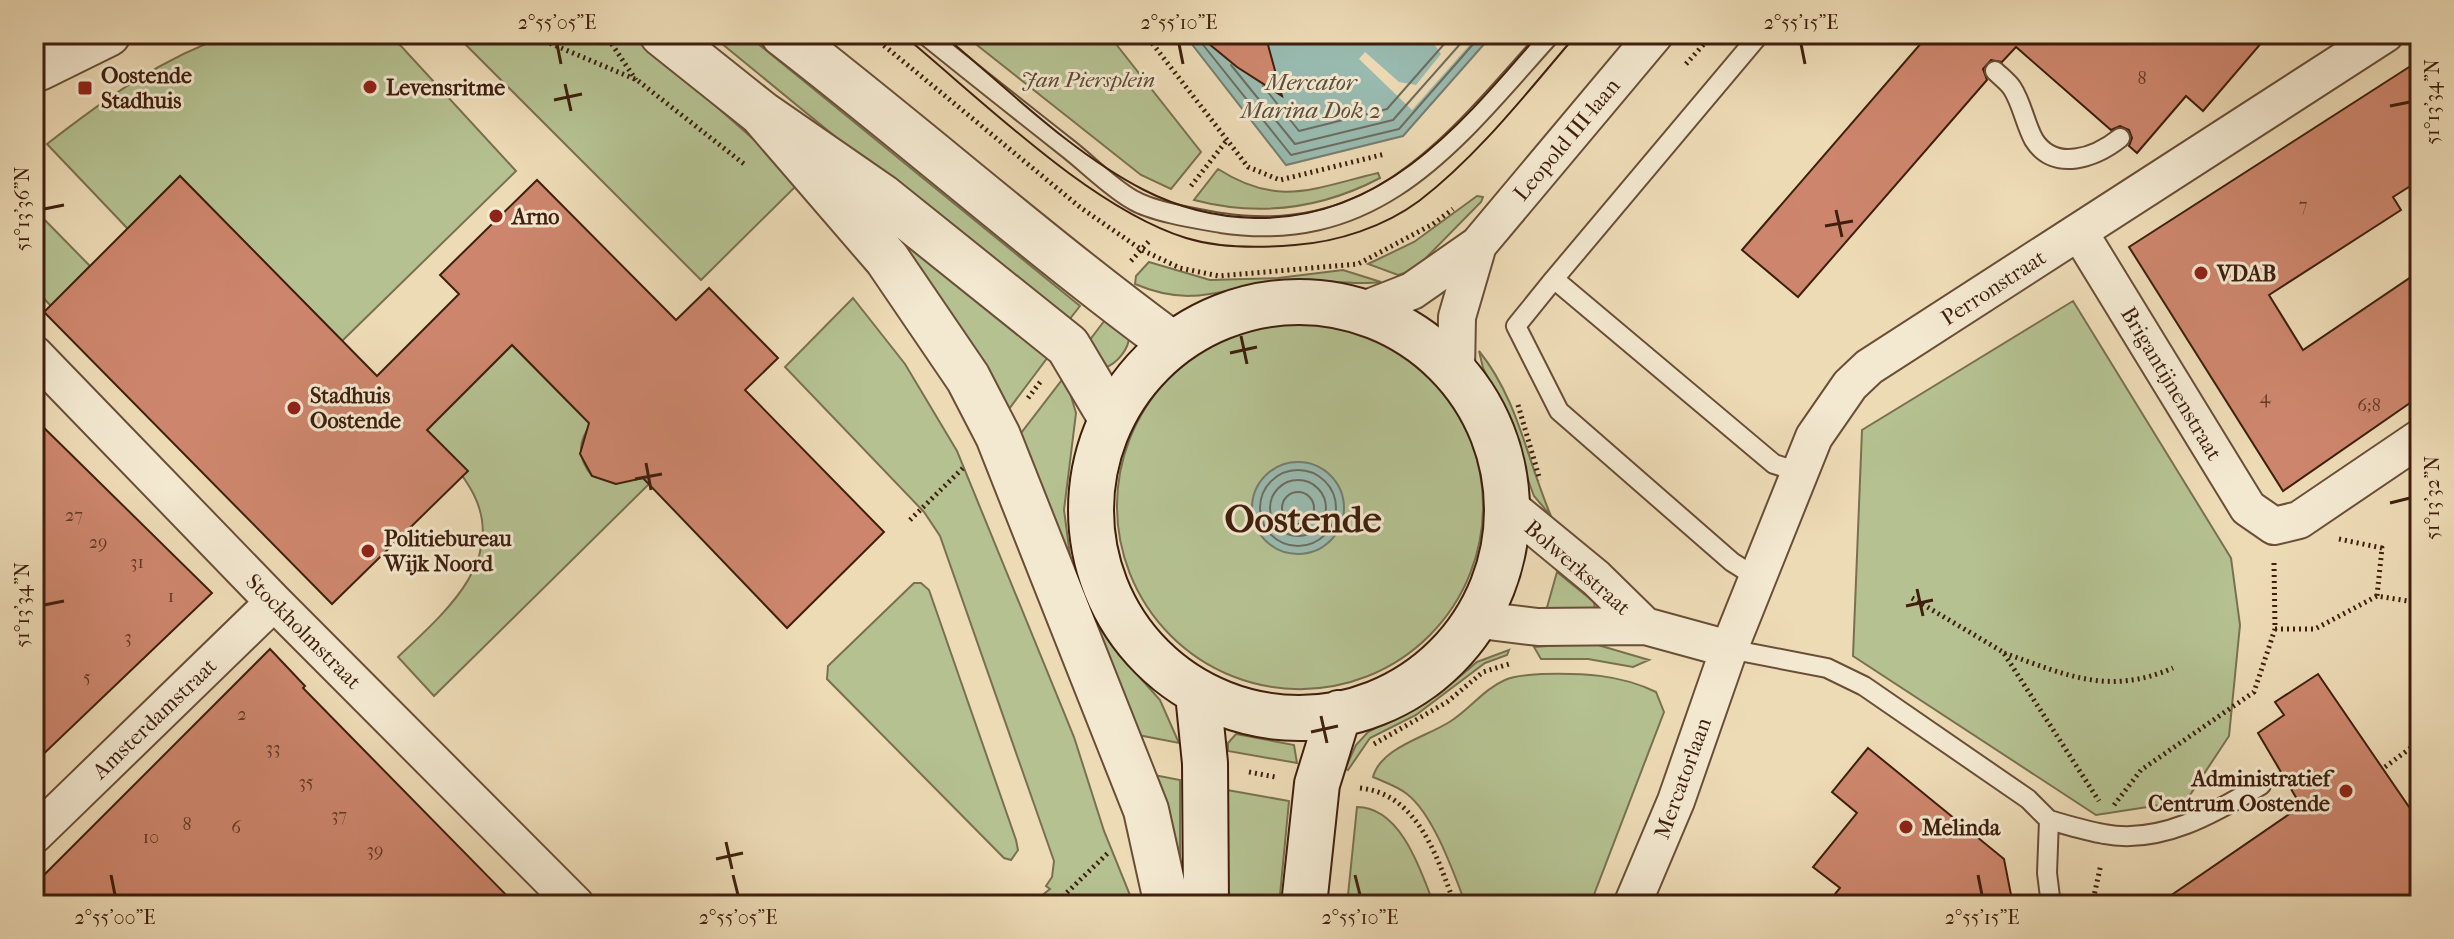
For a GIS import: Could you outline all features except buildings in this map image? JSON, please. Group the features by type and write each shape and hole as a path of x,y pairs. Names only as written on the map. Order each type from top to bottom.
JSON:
{"street":[{"path":"37,70 75,34"},
{"path":"37,70 108,34"},
{"path":"662,34 761,113 881,196 1068,346 1109,415"},
{"path":"783,34 916,137 1102,292 1171,343"},
{"name":"Leopold III-laan","path":"1361,311 1412,291 1478,245 1655,34"},
{"name":"Perronstraat","path":"1729,649 1814,437 1850,385 1869,367 2385,34"},
{"path":"761,113 887,259 968,378 998,436 1146,810 1167,905"},
{"name":"Brigantijnenstraat","path":"2079,232 2248,508 2274,526"},
{"name":"Leopold III-laan","path":"1456,371 1457,317 1478,245"},
{"path":"1296,301 1361,311 1413,335 1456,371 1493,426 1511,508 1507,545 1480,620 1444,658 1391,696 1339,713 1288,719 1246,711 1198,694 1147,651 1114,611 1097,566 1089,515 1093,464 1109,415 1138,373 1171,343 1230,313 1296,301"},
{"name":"Stockholmstraat","path":"34,354 274,602 576,905"},
{"path":"2274,526 2299,520 2420,438"},
{"name":"Bolwerkstraat","path":"1511,508 1596,578 1645,626"},
{"name":"Amsterdamstraat","path":"34,835 274,602"},
{"name":"Bolwerkstraat","path":"1480,620 1538,627 1645,626 1729,649"},
{"name":"Mercatorlaan","path":"1632,905 1676,801 1729,649"},
{"path":"1198,694 1205,763 1206,905"},
{"path":"1304,905 1317,784 1339,713"}],"lane":[{"path":"924,34 1135,201 1244,226 1283,226 1327,218 1362,207 1411,179 1456,140 1551,34"},
{"path":"1759,579 1732,562 1559,411 1516,326 1760,34"},
{"path":"1995,71 2012,88 2033,138 2043,152 2073,160 2095,156 2120,138"},
{"path":"1554,279 1774,464 1799,472"},
{"path":"1729,649 1827,668 1864,686 2028,799 2049,820 2107,835 2148,834 2190,824 2261,785"},
{"path":"2049,820 2047,873 2051,905"}],"path":[{"path":"528,34 637,80 749,168"},
{"path":"605,34 637,80"},
{"path":"870,34 1081,208 1142,250 1180,268 1219,276 1358,264"},
{"path":"1145,34 1248,167 1264,176 1280,180 1401,151"},
{"path":"910,520 966,465"},
{"path":"2092,905 2107,835 2108,815 2141,770 2254,692 2275,629 2274,526"},
{"path":"2335,538 2382,548 2377,596"},
{"path":"2275,629 2315,629 2377,596 2420,603"},
{"path":"1912,598 2003,652 2068,677 2111,684 2148,679 2173,668"},
{"path":"2003,652 2108,815"},
{"path":"2385,767 2420,741"},
{"path":"1354,788 1374,790 1408,808 1432,848 1455,905"},
{"path":"1054,905 1120,841"}],"green space":[{"path":"232,34 384,34 401,46 516,171 342,341 180,176 128,229 47,144 158,67"},
{"path":"455,34 634,34 768,152 798,184 701,280"},
{"path":"710,34 746,34 1080,306 1065,325"},
{"name":"Jan Piersplein","path":"963,34 1108,34 1201,152 1171,189 1141,175"},
{"path":"1218,169 1240,181 1279,191 1315,189 1378,173 1380,178 1335,197 1289,207 1242,208 1194,200"},
{"path":"1477,196 1483,197 1481,202 1414,270 1398,275 1368,264 1414,242"},
{"path":"34,209 90,266 51,306 34,288"},
{"path":"877,221 1048,357 1003,417"},
{"path":"1149,262 1210,280 1278,278 1343,270 1381,282 1294,280 1197,296 1178,295 1135,284 1136,276"},
{"path":"853,298 905,364 957,451 1074,737 1104,831 1134,905 1030,905 1050,889 1046,886 1052,877 1054,861 940,536 924,512 785,367"},
{"path":"2073,301 2231,558 2240,625 2229,736 2186,801 2096,815 1853,656 1862,430"},
{"path":"1105,320 1129,335 1122,355 1104,368 1086,345"},
{"path":"1300,323 1336,327 1370,337 1402,354 1429,377 1452,404 1469,436 1479,470 1483,506 1479,542 1469,576 1452,608 1429,635 1402,658 1370,675 1336,685 1300,689 1264,685 1230,675 1198,658 1171,635 1148,608 1131,576 1121,542 1117,506 1121,470 1131,436 1148,404 1171,377 1198,354 1230,337 1264,327"},
{"path":"512,345 591,425 583,438 581,450 592,476 616,484 639,474 649,484 434,696 398,657 433,624 464,586 476,565 482,543 482,520 469,486 427,430"},
{"path":"1479,351 1513,410 1551,516 1534,496 1512,424 1483,368"},
{"path":"1065,376 1076,413 1064,510 1071,563 1093,618 1118,653 1160,700 1179,743 1133,734 1015,441"},
{"path":"1557,572 1594,602 1595,610 1546,611"},
{"path":"914,583 921,583 929,590 1016,840 1018,850 1011,860 1004,858 827,679 828,666"},
{"path":"1598,645 1649,660 1633,667 1588,659 1541,659 1534,647"},
{"path":"1509,650 1507,655 1485,663 1416,715 1370,738 1348,770 1345,769 1356,745 1368,732 1438,695 1477,662"},
{"path":"1586,675 1628,681 1656,692 1664,712 1590,905 1466,905 1426,816 1407,794 1373,777 1385,758 1395,750 1451,721 1497,684 1513,677"},
{"path":"1236,734 1294,745 1297,763 1228,751 1228,743"},
{"path":"1149,774 1180,780 1180,866"},
{"path":"1227,790 1289,801 1279,905 1224,905"},
{"path":"1357,807 1372,810 1397,829 1416,859 1434,905 1347,905"}],"water":[{"name":"Mercator Marina Dok 2","path":"1184,34 1493,34 1403,136 1286,165"},
{"path":"1298,462 1316,466 1330,476 1340,490 1344,508 1340,526 1330,540 1316,550 1298,554 1280,550 1266,540 1256,526 1252,508 1256,490 1266,476 1280,466"}],"pier":[{"path":"1427,34 1455,40 1461,34 1479,34 1412,110 1359,59 1365,52 1399,82 1416,85 1441,54"}],"tram line":[{"path":"902,34 1038,149 1112,203 1186,238 1212,244 1254,247 1343,237 1375,226 1419,201 1482,143 1577,34"},
{"path":"942,34 1039,118 1117,175 1184,207 1226,216 1255,218 1301,214 1343,203 1381,184 1449,132 1539,34"}],"place":[{"name":"Levensritme","path":"370,87"},
{"name":"Oostende Stadhuis","path":"85,88"},
{"name":"Arno","path":"496,216"},
{"name":"VDAB","path":"2201,273"},
{"name":"Stadhuis Oostende","path":"294,408"},
{"name":"Politiebureau Wijk Noord","path":"368,551"},
{"name":"Administratief Centrum Oostende","path":"2346,791"},
{"name":"Melinda","path":"1906,827"}],"district":[{"name":"Oostende","path":"1303,519"}]}
